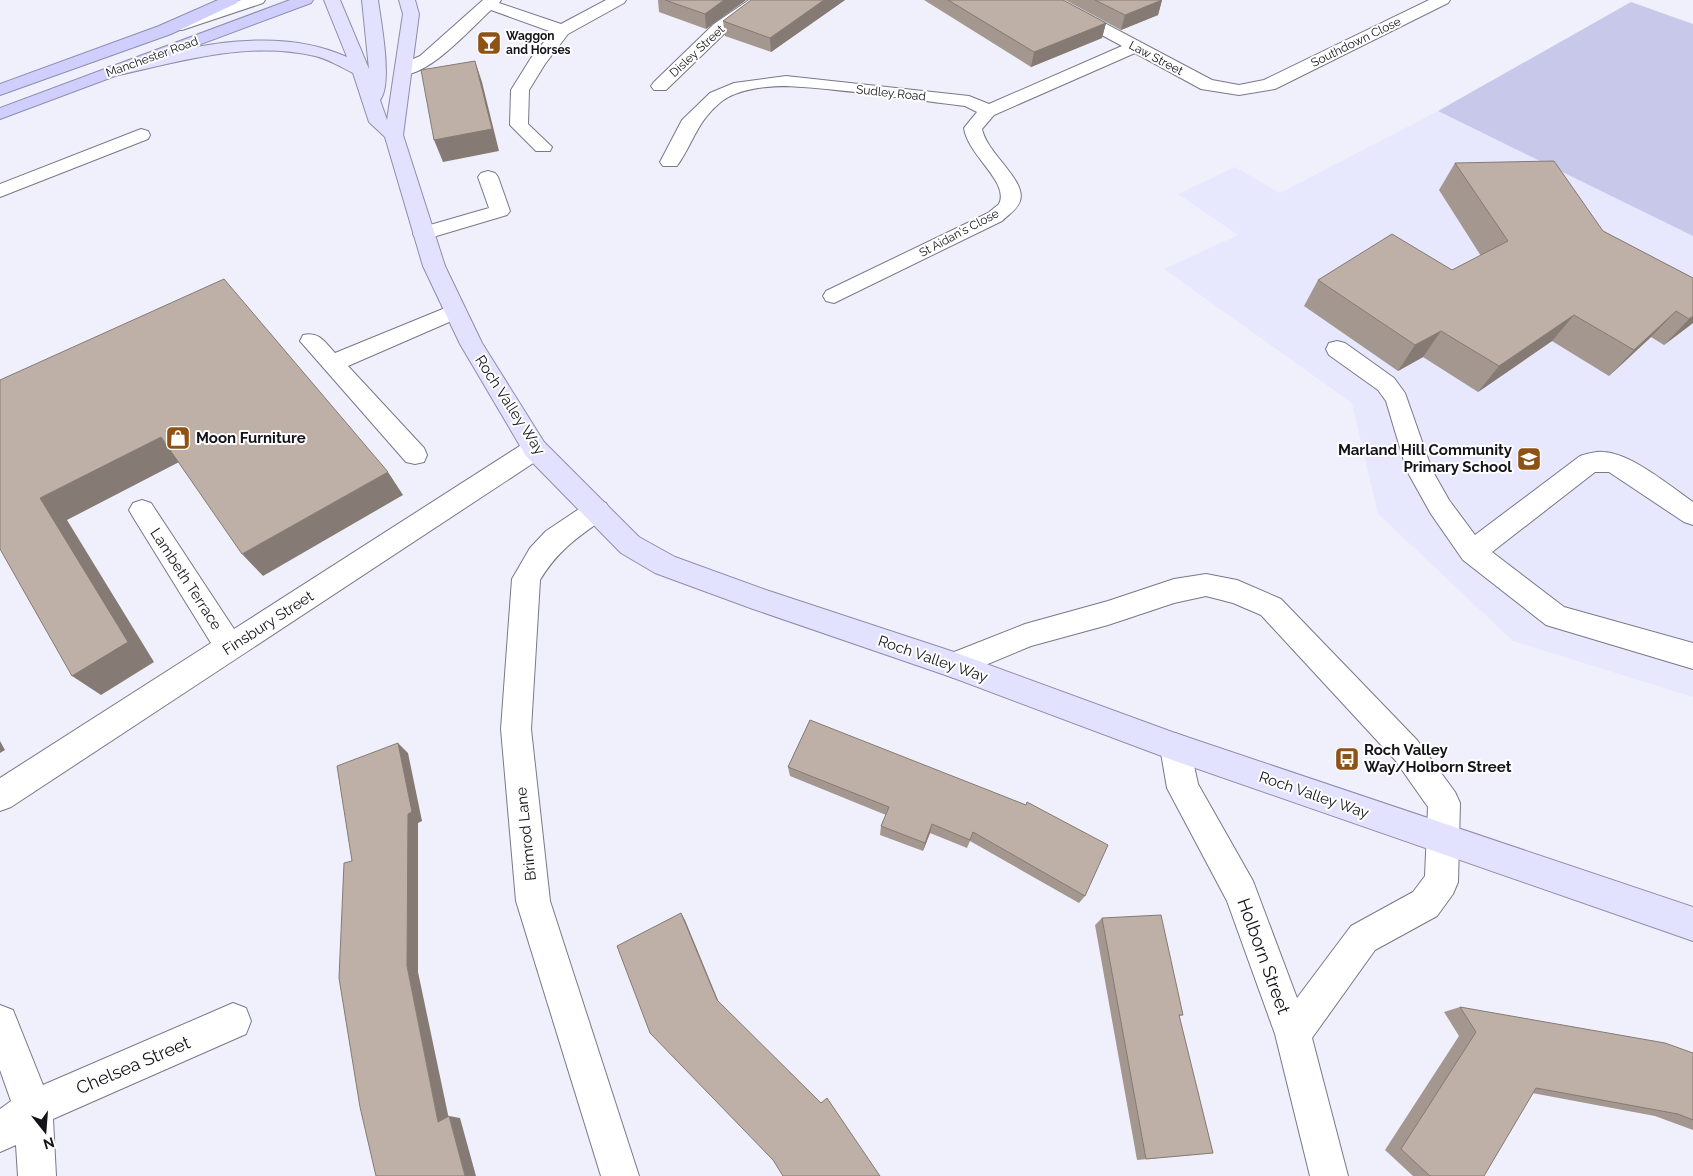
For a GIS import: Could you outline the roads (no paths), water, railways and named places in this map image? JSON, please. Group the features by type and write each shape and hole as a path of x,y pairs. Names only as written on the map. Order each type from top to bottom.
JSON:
{"highway":[{"path":"165,30 202,0"},
{"name":"Manchester Road","path":"0,90 165,30 232,0"},
{"name":"Manchester Road","path":"0,114 305,0"}],"main road":[{"path":"332,0 367,74"},
{"path":"370,0 367,74 372,105 378,122 394,135"},
{"path":"394,135 411,14 407,0"},
{"path":"114,71 220,48 270,45 315,51 367,74 404,70"},
{"name":"Roch Valley Way","path":"394,135 434,266 471,344 535,448 630,544 665,565 763,601 954,665 1175,747 1693,924"}],"street":[{"path":"165,30 256,0"},
{"path":"543,147 519,125 520,90 537,62 562,30 618,0"},
{"name":"Disley Street","path":"660,86 720,28 760,0"},
{"name":"Law Street","path":"1049,0 1207,85 1239,90 1269,85"},
{"name":"Southdown Close","path":"1269,85 1442,0"},
{"path":"404,70 426,60 490,2 562,30"},
{"path":"988,111 1135,47"},
{"name":"Sudley Road","path":"670,162 689,124 716,97 734,88 754,84 786,81 969,101 988,111"},
{"name":"St Aidan's Close","path":"834,296 994,217 1008,206 1012,195 1006,181 980,148 974,136 973,128 988,111"},
{"path":"0,191 141,135"},
{"path":"423,234 500,211 488,177"},
{"path":"331,364 455,311"},
{"path":"311,341 415,456"},
{"path":"1337,349 1386,384 1397,398 1420,472 1440,507 1472,552 1556,617 1693,656"},
{"name":"Finsbury Street","path":"0,796 535,448"},
{"path":"1472,552 1589,463 1602,461 1616,464 1693,515"},
{"name":"Lambeth Terrace","path":"142,510 230,648"},
{"name":"Brimrod Lane","path":"597,510 555,539 540,556 526,579 516,729 533,901 620,1176"},
{"path":"954,665 1025,636 1108,613 1174,591 1206,585 1237,592 1271,607 1406,750 1444,803 1441,882 1424,904 1363,938 1293,1034"},
{"name":"Holborn Street","path":"1175,747 1183,788 1241,893 1293,1034 1329,1176"},
{"name":"Chelsea Street","path":"0,1133 33,1108 233,1021"},
{"path":"0,1023 33,1108 37,1176"}],"place":[{"name":"Waggon and Horses","path":"489,43"},
{"name":"Moon Furniture","path":"178,438"},
{"name":"Marland Hill Community Primary School","path":"1529,459"},
{"name":"Roch Valley Way/Holborn Street","path":"1347,759"}]}
